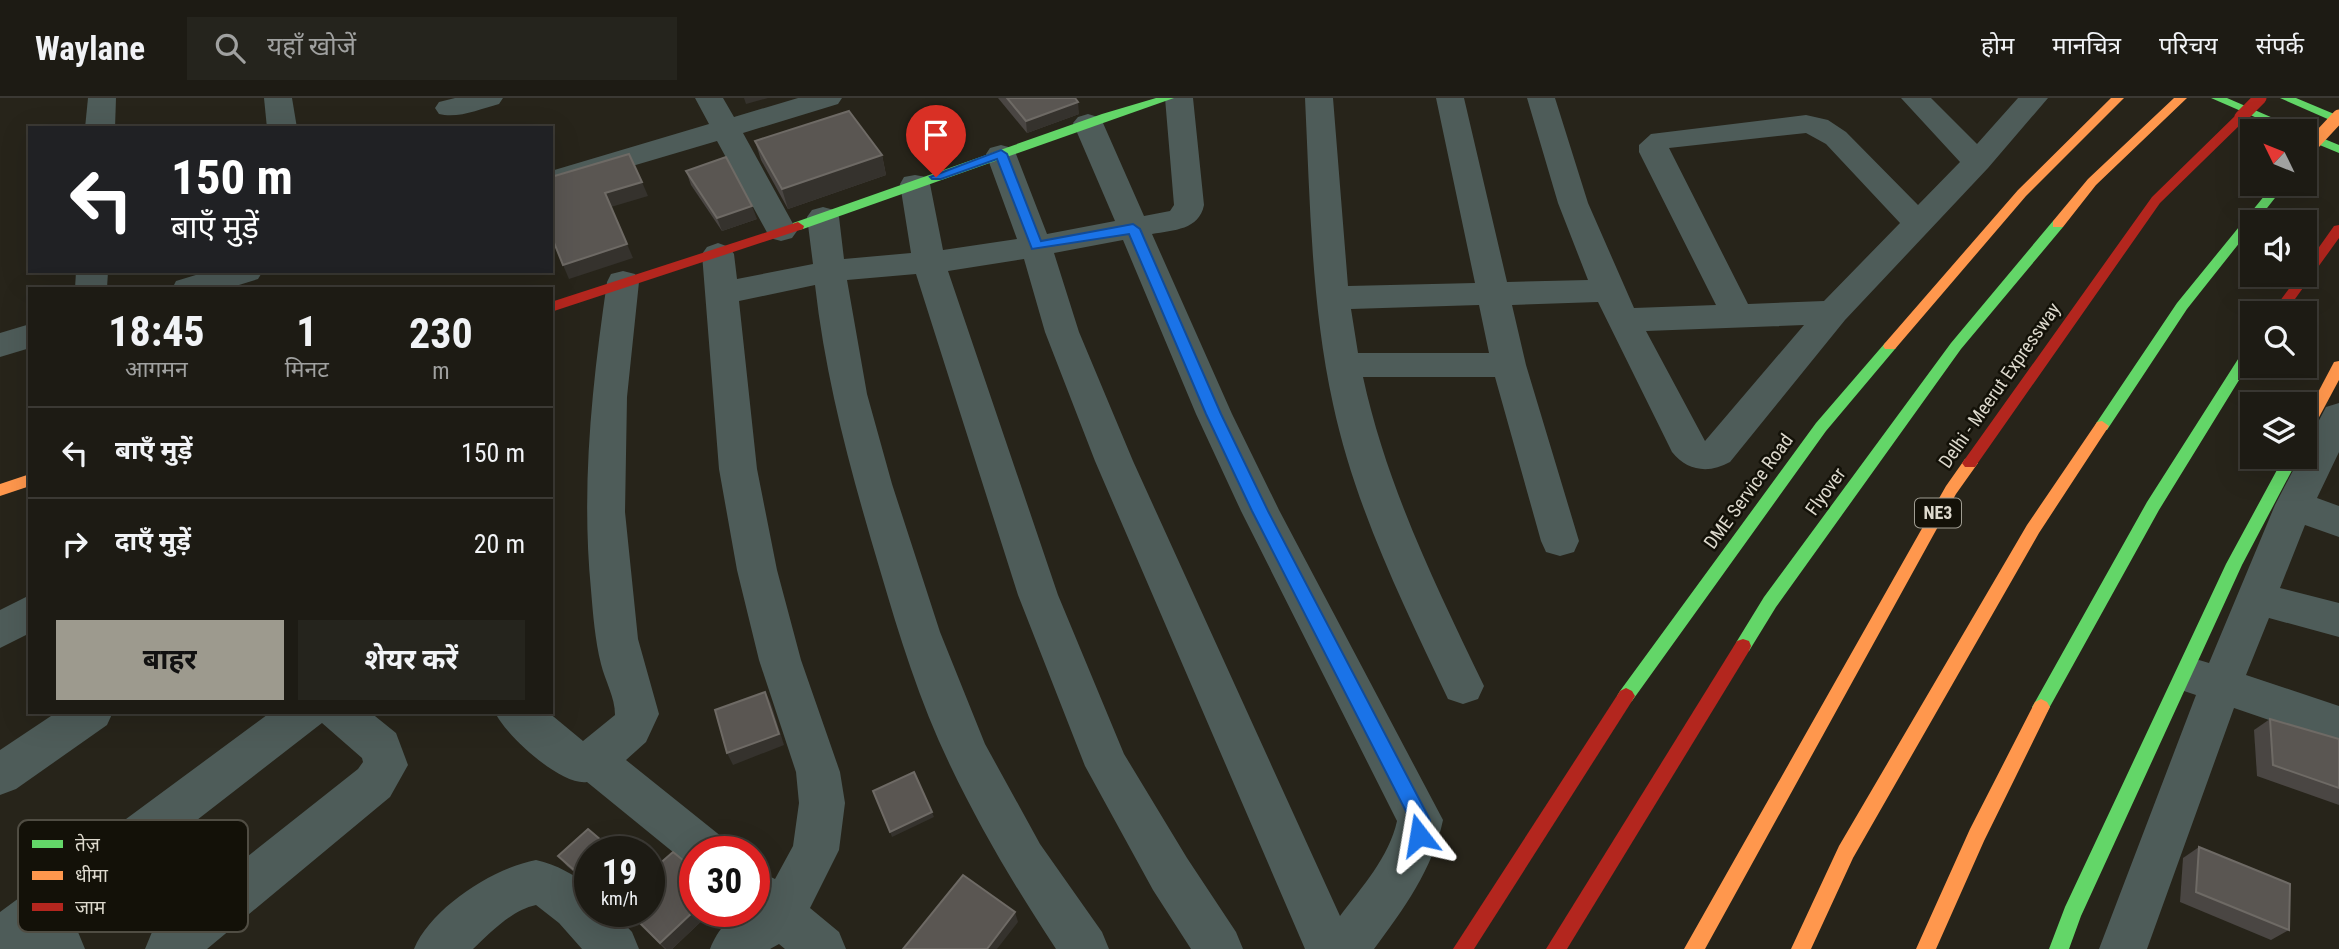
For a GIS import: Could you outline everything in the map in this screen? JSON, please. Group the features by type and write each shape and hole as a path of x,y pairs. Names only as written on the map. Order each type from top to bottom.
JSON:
{"main road":[{"path":"553,306 718,254 1001,154 1094,113 1168,98"},
{"name":"DME Service Road","path":"1463,949 1646,665 1821,427 2022,193 2118,98"},
{"name":"Flyover","path":"1556,949 1770,602 1956,346 2092,182 2181,98"},
{"path":"2217,98 2268,119"},
{"name":"Delhi - Meerut Expressway","path":"1694,949 1951,490 2156,200 2260,98"},
{"path":"2286,98 2339,118 2317,137"},
{"path":"2317,146 2339,149"},
{"path":"1801,949 1846,852 2033,528 2182,306 2270,196"},
{"path":"2287,301 2339,229"},
{"path":"1926,949 1961,867 2096,602 2225,385 2240,364"},
{"path":"2328,428 2339,366"},
{"path":"2059,949 2072,915 2202,679 2234,564 2285,469"},
{"path":"0,490 28,481"}],"street":[{"path":"100,126 102,98"},
{"path":"278,98 282,126"},
{"path":"450,111 489,98"},
{"path":"709,98 781,231"},
{"path":"553,180 828,98"},
{"path":"722,293 831,271 929,262 1036,246 1179,219 1187,214 1189,205 1179,98"},
{"path":"1319,98 1334,298 1343,365 1371,475 1405,565 1463,686"},
{"path":"1450,98 1509,365 1560,541"},
{"path":"1541,98 1573,203 1615,305 1685,442 1694,453 1708,457 1717,452 1833,312 1977,162 2034,98"},
{"path":"1915,98 1977,162"},
{"path":"1094,113 1133,229 1208,401 1260,511 1420,820 1419,835 1409,856 1345,949"},
{"path":"1738,316 1654,152 1654,145 1661,140 1806,124 1818,127 1836,138 1917,222"},
{"path":"1001,154 1036,246 1062,332 1114,461 1330,949"},
{"path":"915,184 929,262 1038,595 1102,754 1170,874 1219,949"},
{"path":"823,217 838,336 849,394 873,484 919,632 965,753 1024,860 1085,949"},
{"path":"718,254 738,469 757,570 780,660 818,772 822,803 816,850 770,902"},
{"path":"195,287 240,273"},
{"path":"518,714 576,762 584,763 634,726 637,714 622,665 611,587 604,500 608,393 623,282"},
{"path":"1334,298 1494,295 1738,316 1833,312"},
{"path":"0,345 28,337"},
{"path":"1343,365 1509,365"},
{"path":"2123,949 2202,679 2256,598 2328,428"},
{"path":"2294,505 2339,522"},
{"path":"2256,598 2339,620"},
{"path":"0,631 28,613"},
{"path":"2202,679 2339,725"},
{"path":"0,775 89,714"},
{"path":"173,820 303,714"},
{"path":"248,885 374,783 386,765 381,747 340,714"},
{"path":"592,759 686,836"},
{"path":"438,949 507,891 535,881 547,884 562,895 615,949"},
{"path":"770,906 822,949"},
{"path":"734,949 756,927"},
{"path":"169,949 190,932"}],"building":[{"path":"1007,98 1075,98 1078,102 1026,121"},
{"path":"849,111 882,155 782,189 755,141"},
{"path":"629,154 642,182 605,193 627,244 563,265 553,240 553,176"},
{"path":"726,157 752,206 717,218 686,171"},
{"path":"765,692 779,734 727,753 715,710"},
{"path":"2270,719 2339,739 2339,788 2273,765"},
{"path":"914,772 932,812 890,832 873,791"},
{"path":"588,829 596,836 580,836"},
{"path":"574,842 574,870 558,856"},
{"path":"2199,847 2290,884 2289,930 2196,892"},
{"path":"673,852 679,857 679,925 660,943 644,927 665,927 665,859"},
{"path":"963,875 1015,912 987,949 903,949"}],"traffic: fast":[{"path":"798,226 1106,117 1168,98"},
{"path":"2217,98 2268,119"},
{"path":"2286,98 2339,120"},
{"path":"2317,140 2339,149"},
{"path":"2102,426 2182,306 2270,196"},
{"path":"1743,646 1770,602 1956,346 2058,224"},
{"path":"1626,696 1821,427 1890,346"},
{"path":"2041,707 2153,506 2240,367"},
{"path":"2059,949 2072,914 2234,564 2285,469"}],"traffic: slow":[{"path":"1890,346 2022,193 2118,98"},
{"path":"2058,224 2092,182 2181,98"},
{"path":"2317,140 2339,116"},
{"path":"2317,407 2339,366"},
{"path":"1801,949 1846,852 2033,529 2102,426"},
{"path":"1694,949 1951,490 1970,463"},
{"path":"0,490 28,481"},
{"path":"1926,949 1977,835 2041,707"}],"traffic: jam":[{"path":"2241,117 2260,98"},
{"path":"1970,463 2156,200 2241,117"},
{"path":"553,306 798,226"},
{"path":"2287,301 2339,229"},
{"path":"1556,949 1743,646"},
{"path":"1463,949 1626,696"}],"route":[{"path":"936,177 1001,154 1036,246 1133,229 1214,414 1260,511 1420,820 1419,835"}]}
